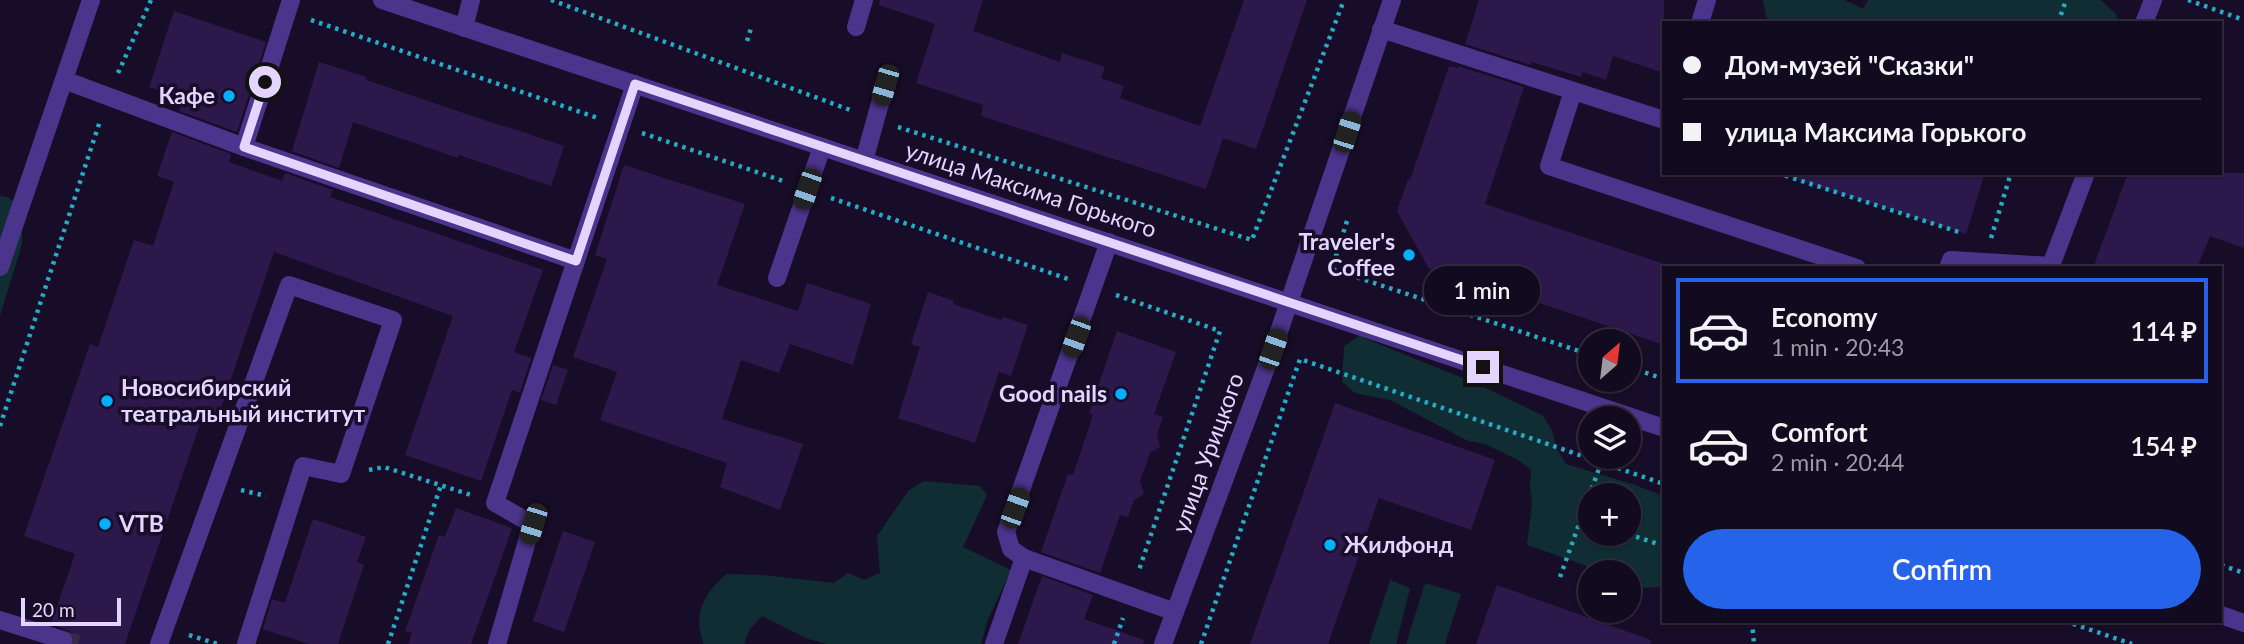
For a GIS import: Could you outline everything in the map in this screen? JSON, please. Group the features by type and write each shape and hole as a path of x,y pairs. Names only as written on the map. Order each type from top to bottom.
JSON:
{"street":[{"path":"0,267 91,0"},
{"name":"улица Максима Горького","path":"382,0 1662,427"},
{"path":"464,27 471,0"},
{"path":"856,27 864,0"},
{"name":"улица Урицкого","path":"1163,644 1288,302 1392,0"},
{"path":"1701,21 1707,0"},
{"path":"2145,21 2153,0"},
{"path":"244,147 289,6"},
{"path":"1381,29 1662,119"},
{"path":"64,80 244,147 576,261"},
{"path":"497,644 533,524 495,503 635,84"},
{"path":"864,161 885,85"},
{"path":"1573,91 1549,166 1851,266"},
{"path":"777,278 822,146"},
{"path":"2050,266 2085,175"},
{"path":"1109,242 1006,532 1012,549 1024,558 1175,612"},
{"path":"1949,266 1951,260 2036,266"},
{"path":"159,644 289,285 393,320 341,474 303,466 246,644"},
{"path":"993,644 1024,558"},
{"path":"2222,615 2244,623"},
{"path":"0,620 63,640"}],"path":[{"path":"0,426 108,96 151,0"},
{"path":"1252,240 1344,0"},
{"path":"2059,21 2066,0"},
{"path":"2188,0 2244,20"},
{"path":"289,6 621,126 1220,331 1114,644"},
{"path":"747,41 752,25"},
{"path":"1783,175 1963,233"},
{"path":"1990,242 2010,175"},
{"path":"1348,218 1332,270 1578,351"},
{"path":"1201,644 1300,359 1578,455"},
{"path":"1642,371 1662,378"},
{"path":"341,474 383,467 495,503"},
{"path":"1619,469 1662,483"},
{"path":"216,483 291,503"},
{"path":"388,644 441,485"},
{"path":"1560,577 1578,526"},
{"path":"1641,538 1662,545"},
{"path":"2222,565 2244,573"},
{"path":"1752,623 1754,644"},
{"path":"2071,623 2132,644"}],"green space":[{"path":"1763,0 1845,0 1863,9 1868,0 2101,0 2116,14 2118,21 1771,21 1766,17"},
{"path":"0,196 7,197 22,208 22,244 0,316"},
{"path":"1359,336 1475,383 1542,415 1552,430 1556,448 1566,464 1628,483 1578,483 1578,546 1641,546 1641,487 1662,495 1662,587 1641,588 1641,560 1578,560 1578,563 1527,545 1532,504 1531,470 1518,460 1485,444 1468,441 1390,400 1355,393 1342,382 1344,346"},
{"path":"924,481 980,486 987,495 963,547 1011,570 987,622 981,644 828,644 808,639 762,616 750,629 744,644 704,644 699,624 702,605 712,589 727,574 834,583 848,573 864,580 880,573 877,536 909,490"},
{"path":"1390,580 1410,588 1396,644 1369,644"},
{"path":"1425,583 1461,594 1445,644 1406,644"}],"building":[{"path":"880,0 983,0 973,31 1060,62 1062,53 1105,67 1101,78 1124,86 1120,98 1200,126 1244,0 1307,0 1256,149 1223,138 1206,189 981,116 983,105 916,83 935,24 879,5"},
{"path":"1479,0 1664,0 1662,72 1613,56 1606,80 1583,72 1581,77 1532,62 1531,65 1465,44"},
{"path":"174,11 266,42 237,132 179,111 183,99 149,87"},
{"path":"319,62 564,146 551,186 353,122 339,168 292,151"},
{"path":"1449,66 1458,66 1524,87 1485,204 1664,264 1662,344 1642,338 1642,329 1617,329 1460,276 1459,279 1429,269 1397,211 1408,179 1410,180"},
{"path":"172,132 231,154 229,162 282,181 285,173 333,190 330,197 543,270 514,352 531,358 520,393 512,390 481,481 405,455 453,316 274,252 219,414 205,409 125,644 74,644 71,632 51,624 75,554 24,536 90,344 98,347 134,240 153,246 174,182 157,176"},
{"path":"624,165 745,204 717,285 798,311 807,283 871,304 853,365 790,344 779,373 741,360 722,419 803,444 780,510 720,487 727,463 600,420 617,372 573,357 607,259 595,255"},
{"path":"2244,173 2244,248 2210,236 2198,266 2094,266 2127,175"},
{"path":"1796,175 1984,175 1966,234 1795,179"},
{"path":"928,292 954,301 953,304 1001,320 1003,317 1028,325 1011,376 999,372 975,443 898,418 920,347 911,344"},
{"path":"1117,331 1176,352 1154,414 1163,417 1157,434 1160,447 1150,453 1140,481 1144,494 1134,500 1128,517 1120,515 1100,573 1041,552 1068,474 1073,475 1093,415 1089,413"},
{"path":"553,365 568,370 556,405 541,400"},
{"path":"1335,403 1495,460 1471,530 1379,498 1328,644 1250,644"},
{"path":"456,508 512,528 480,619 471,644 408,644 412,633 405,631 439,535 445,537"},
{"path":"313,519 366,537 357,562 364,565 338,644 309,644 263,629 272,599 285,603"},
{"path":"563,531 595,542 564,632 533,621"},
{"path":"1042,576 1093,595 1084,619 1144,640 1143,644 1018,644"},
{"path":"1497,585 1578,614 1578,623 1603,623 1651,640 1650,644 1476,644"}],"tunnel":[{"path":"63,640 78,644"}],"place":[{"name":"Кафе","path":"229,96"},
{"name":"Traveler's Coffee","path":"1409,255"},
{"name":"Good nails","path":"1121,394"},
{"name":"Новосибирский театральный институт","path":"107,401"},
{"name":"VTB","path":"105,524"},
{"name":"Жилфонд","path":"1330,545"}],"route":[{"path":"265,82 244,147 576,261 635,84 1483,367"}]}
